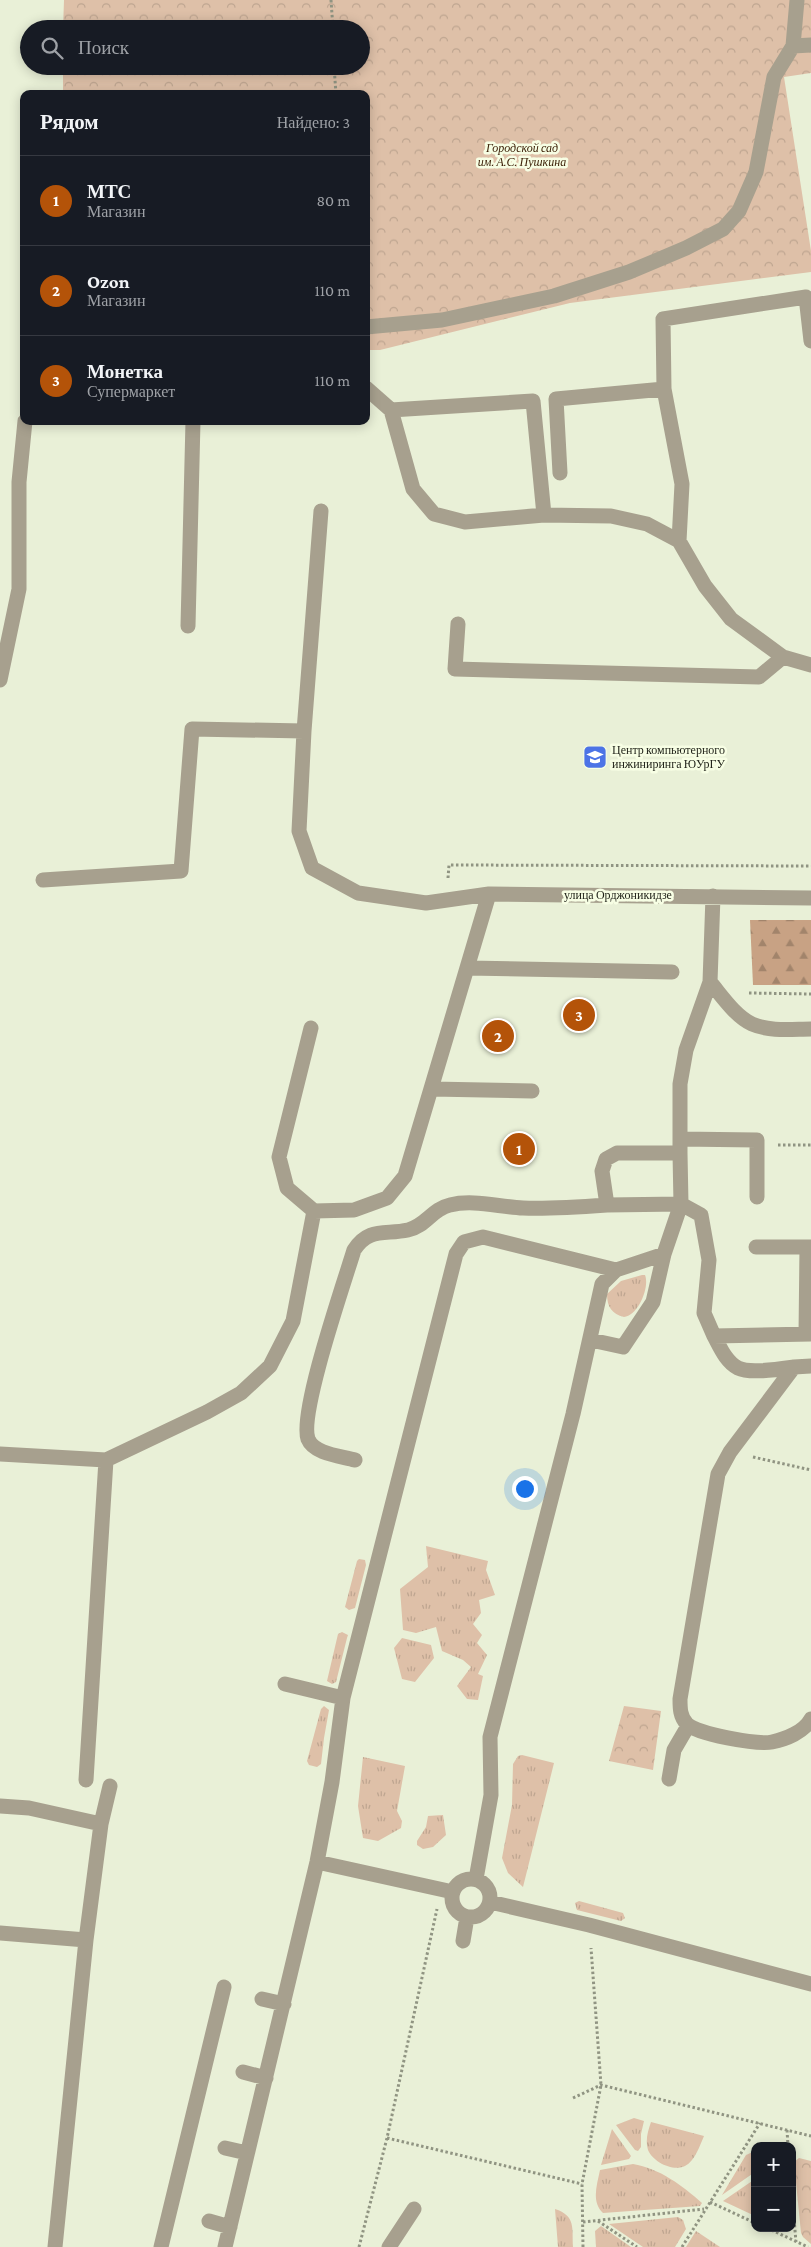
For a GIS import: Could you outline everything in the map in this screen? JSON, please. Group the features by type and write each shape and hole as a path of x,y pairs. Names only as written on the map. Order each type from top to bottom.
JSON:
{"street":[{"path":"370,326 442,320 554,296 629,272 686,248 723,229 739,211 756,172 774,77 793,46 797,0"},
{"path":"793,46 811,45"},
{"path":"811,341 806,297 662,319 664,389 682,484 679,540 705,586 732,619 783,657 811,664"},
{"path":"560,473 556,399 664,389"},
{"path":"370,392 391,410 413,489 434,514 465,522 544,515 612,516 647,524 679,540"},
{"path":"391,410 532,401 544,515"},
{"path":"0,680 19,589 18,482 25,425"},
{"path":"188,626 193,425"},
{"name":"улица Орджоникидзе","path":"322,511 304,731 299,831 312,868 358,893 426,903 489,894 811,898"},
{"path":"458,624 455,669 759,677 783,657"},
{"path":"43,880 181,871 192,729 304,731"},
{"path":"311,1028 279,1157 286,1188 314,1211 354,1210 387,1198 405,1176 489,894"},
{"path":"591,1340 623,1347 653,1302 664,1254 681,1204 680,1084 686,1050 710,982 713,896"},
{"path":"468,968 672,972"},
{"path":"710,982 734,1010 752,1024 774,1028 811,1029"},
{"path":"432,1089 532,1091"},
{"path":"607,1205 602,1171 606,1159 617,1153 757,1140 757,1197"},
{"path":"355,1460 316,1449 308,1439 307,1426 312,1391 354,1250 362,1238 373,1234 409,1230 423,1224 435,1210 450,1204 523,1208 681,1204 700,1215 705,1229 709,1260 704,1313 714,1336 727,1358 739,1368 758,1370 811,1366"},
{"path":"0,1454 106,1460 207,1412 241,1393 270,1366 293,1321 314,1211"},
{"path":"225,2247 317,1862 332,1782 343,1698 456,1254 464,1242 483,1237 616,1270"},
{"path":"714,1336 808,1334 809,1247 756,1247"},
{"path":"476,1879 491,1795 490,1737 591,1340 602,1284 616,1270 664,1254"},
{"path":"794,1368 730,1452 718,1474 680,1699 681,1715 688,1726 712,1735 743,1741 771,1742 792,1735 807,1726 811,1719"},
{"path":"86,1780 106,1460"},
{"path":"285,1684 343,1698"},
{"path":"669,1779 674,1750 688,1726"},
{"path":"55,2247 86,1940 101,1824 110,1786"},
{"path":"0,1806 29,1808 101,1824"},
{"path":"317,1862 447,1890 462,1881 476,1879 487,1887 490,1892 490,1902 485,1912 480,1915 467,1917 456,1910 447,1890"},
{"path":"490,1902 589,1925 811,1984"},
{"path":"462,1941 467,1917"},
{"path":"0,1933 86,1940"},
{"path":"162,2247 224,1987"},
{"path":"262,1999 284,2004"},
{"path":"243,2072 266,2078"},
{"path":"226,2148 247,2153"},
{"path":"389,2247 414,2209"},
{"path":"208,2221 230,2227"}],"path":[{"path":"331,0 332,20"},
{"path":"335,75 336,90"},
{"path":"447,901 449,865 811,866"},
{"path":"757,1145 811,1145"},
{"path":"730,1452 811,1470"},
{"path":"359,2247 447,1890"},
{"path":"583,2247 582,2184 601,2085 589,1925"},
{"path":"573,2098 601,2085 811,2136"},
{"path":"682,2247 760,2123"},
{"path":"787,2130 788,2142"},
{"path":"387,2138 582,2184"},
{"path":"710,2202 751,2220"},
{"path":"583,2222 705,2209"},
{"path":"598,2221 637,2247"},
{"path":"775,2232 808,2247"},
{"path":"795,2232 796,2242"}],"green space":[{"name":"Городской сад им. А.С. Пушкина","path":"64,0 811,0 811,73 784,77 811,251 811,272 570,303 380,350 370,350 370,90 63,90 63,75 370,75 370,20 63,20"},
{"path":"750,920 811,920 811,985 753,985"},
{"path":"645,1275 646,1286 642,1300 634,1312 624,1317 613,1312 608,1303 607,1294 621,1281"},
{"path":"426,1546 488,1561 486,1570 495,1595 479,1600 481,1613 473,1624 482,1635 477,1643 487,1655 478,1674 483,1676 478,1700 467,1699 457,1686 471,1667 463,1660 442,1651 436,1627 416,1633 403,1630 400,1589 428,1567"},
{"path":"359,1559 365,1560 366,1565 355,1608 349,1610 345,1607"},
{"path":"342,1632 348,1635 336,1682 332,1684 327,1681 338,1634"},
{"path":"402,1638 431,1645 434,1658 415,1682 402,1679 394,1648"},
{"path":"324,1706 329,1710 321,1764 317,1767 309,1765 307,1761 321,1709"},
{"path":"624,1706 661,1711 653,1770 609,1761"},
{"path":"522,1755 554,1763 523,1887 508,1873 502,1858 512,1805 513,1764 518,1756"},
{"path":"363,1757 405,1766 397,1811 402,1821 401,1828 378,1841 363,1838 358,1806"},
{"path":"443,1815 446,1835 433,1847 423,1849 417,1845 417,1841 426,1827 428,1816"},
{"path":"579,1901 623,1913 625,1918 621,1921 577,1910 575,1903"},
{"path":"634,2118 644,2121 641,2147 638,2151 635,2150 616,2125"},
{"path":"651,2122 704,2136 689,2164 680,2168 669,2167 654,2158 648,2150 647,2143"},
{"path":"612,2129 631,2156 629,2159 601,2165"},
{"path":"751,2153 751,2175 722,2195 746,2155"},
{"path":"799,2158 811,2161 811,2244 801,2233 796,2182 796,2160"},
{"path":"633,2164 652,2169 670,2179 702,2203 700,2206 603,2213 599,2209 596,2199 596,2187 600,2170"},
{"path":"751,2182 751,2214 723,2201"},
{"path":"555,2209 567,2215 570,2219 573,2247 558,2247"},
{"path":"678,2217 683,2220 686,2229 675,2247 643,2247 609,2224"},
{"path":"601,2226 631,2247 596,2247 595,2231"},
{"path":"696,2231 720,2247 686,2247"}],"place":[{"name":"Центр компьютерного инжиниринга ЮУрГУ","path":"595,757"},
{"name":"Монетка","path":"579,1015"},
{"name":"Ozon","path":"498,1036"},
{"name":"МТС","path":"519,1149"}]}
